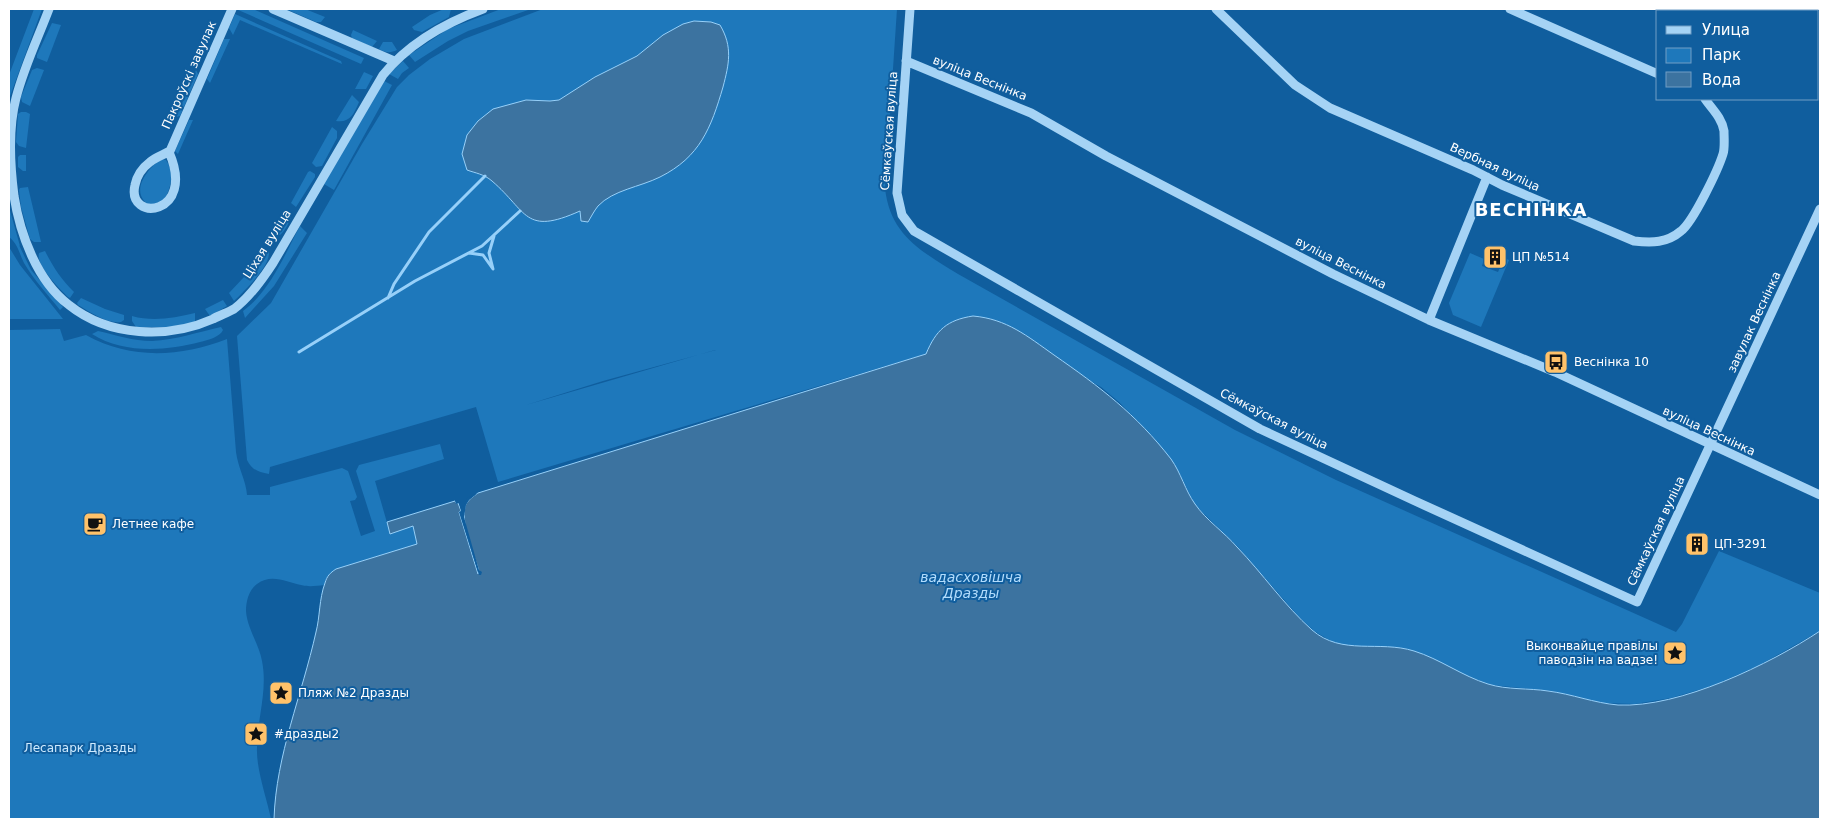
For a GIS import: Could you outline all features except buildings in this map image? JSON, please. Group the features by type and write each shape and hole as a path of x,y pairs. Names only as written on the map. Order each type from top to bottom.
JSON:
{"street":[{"name":"Ціхая вуліца","path":"50,9 21,84 12,118 12,167 14,195 18,214 37,266 59,296 69,305 87,316 127,330 144,332 168,331 199,325 227,313 260,284 383,74 394,61 428,36 446,25 483,9"},
{"name":"Пакроўскі завулак","path":"169,152 232,9"},
{"path":"273,9 394,61"},
{"path":"906,61 910,9"},
{"name":"Вербная вуліца","path":"1216,9 1295,86 1330,108 1473,170 1502,185 1634,241 1658,242 1668,239 1682,231 1695,215 1723,153 1724,129 1719,117 1706,100"},
{"path":"1510,9 1656,73"},
{"name":"вуліца Веснінка","path":"906,61 1031,113 1063,133 1132,170 1333,274 1429,320 1555,372 1820,495"},
{"name":"Сёмкаўская вуліца","path":"906,61 897,194 902,215 914,231 1260,429 1637,602 1711,445"},
{"path":"169,152 174,163 176,177 174,192 169,202 160,208 150,209 144,207 136,197 134,190 138,177 150,161 169,152"},
{"path":"1429,320 1487,177"},
{"name":"завулак Веснінка","path":"1711,445 1820,209"}],"green space":[{"path":"34,9 42,9 9,99 9,75"},
{"path":"236,9 253,9 364,58 361,64"},
{"path":"286,9 305,9 325,17 321,22 316,22"},
{"path":"444,9 451,9 449,17 422,32 414,30 412,27 430,15"},
{"path":"501,9 531,9 468,31 415,62 409,55 448,29"},
{"path":"543,9 897,9 885,188 893,218 909,240 920,249 958,274 1235,430 1336,480 1676,632 1682,624 1719,551 1820,593 1820,631 1758,666 1712,686 1671,698 1635,704 1603,703 1552,691 1492,685 1384,647 1336,644 1314,631 1298,616 1237,546 1201,511 1194,503 1179,472 1154,438 1119,402 1101,387 973,316 957,320 945,328 934,339 926,354 498,482 476,407 270,467 269,474 256,470 247,460 237,336 271,303 362,144 397,87 430,59 464,39","holes":["699,355 526,405 603,381"]},
{"path":"235,14 341,61 342,64 240,20 233,35 229,28"},
{"path":"52,23 61,25 47,62 37,58 37,55"},
{"path":"353,30 377,41 372,47 352,38"},
{"path":"224,39 230,39 210,83 207,79"},
{"path":"383,42 392,42 397,50 388,52 379,49"},
{"path":"403,61 409,68 398,79 389,74"},
{"path":"37,68 44,70 30,106 22,102 21,97 32,70"},
{"path":"196,70 198,74 180,116 176,117"},
{"path":"364,72 373,76 366,89 355,89"},
{"path":"384,81 392,85 334,190 324,184"},
{"path":"352,95 359,102 353,114 345,121 336,121"},
{"path":"21,112 30,114 26,148 19,146 16,142 18,114"},
{"path":"189,120 193,120 178,154 175,151"},
{"path":"332,127 337,131 337,138 322,166 316,167 312,163"},
{"path":"26,155 26,171 18,167 18,157"},
{"path":"161,159 166,160 169,165 171,175 169,191 164,201 150,206 144,201 140,188 145,175"},
{"path":"310,171 315,174 315,177 296,207 291,203"},
{"path":"28,187 41,242 34,242 30,239 21,207 19,190 20,188"},
{"path":"9,207 19,245 31,270 63,307 60,310 32,275 9,237"},
{"path":"287,210 291,216 290,221 280,235 273,234"},
{"path":"300,226 307,233 274,286 245,318 243,311 253,303 269,283"},
{"path":"9,247 20,265 63,319 9,319"},
{"path":"264,249 269,252 265,265 256,278 234,301 229,293 245,276"},
{"path":"45,251 58,273 74,292 70,298 54,283 44,270 39,253"},
{"path":"1470,253 1484,259 1482,266 1498,272 1504,258 1509,260 1481,327 1453,315 1449,303"},
{"path":"81,298 124,315 124,320 116,322 99,317 78,305 77,303"},
{"path":"223,300 227,306 210,316 205,309"},
{"path":"195,313 195,323 170,327 136,327 132,321 132,316 156,319"},
{"path":"221,327 223,330 217,336 210,339 159,349 131,348 117,345 92,334 98,331 131,339 152,341"},
{"name":"Лесапарк Дразды","path":"60,329 64,341 86,335 120,349 138,352 174,352 209,345 227,339 236,452 247,495 270,495 270,487 342,468 348,471 357,497 355,500 350,501 361,536 375,531 356,471 359,465 440,444 444,459 375,481 390,533 413,526 417,544 336,569 326,579 324,585 306,586 279,579 268,579 254,586 248,596 247,617 264,672 257,737 257,756 271,819 9,819 9,330"}],"water":[{"path":"694,21 711,22 720,25 727,41 729,56 727,71 714,116 702,140 694,151 674,169 660,177 611,196 598,206 588,222 581,221 580,211 562,218 537,221 521,211 489,179 467,170 462,154 467,135 478,121 493,109 526,100 559,100 595,77 637,56 663,35 683,24"},
{"name":"вадасховішча Дразды","path":"973,316 996,321 1025,335 1087,378 1117,402 1144,428 1171,459 1199,510 1232,542 1312,630 1336,643 1401,648 1424,654 1469,677 1488,684 1557,692 1618,705 1642,704 1669,699 1724,682 1776,657 1820,631 1820,819 274,819 279,772 284,748 310,655 326,581 329,575 336,569 417,544 413,526 390,534 387,522 455,501 458,503 461,511 459,512 478,574 479,571 464,519 464,511 467,502 478,493 926,354 938,332 949,323"}],"pier":[{"path":"478,493 466,505 464,517 479,570 482,572 481,575 479,575 459,512 461,511 459,503 456,504 455,501 460,501 463,507 467,498"}],"waterway":[{"path":"388,298 394,284 429,232 485,176"},
{"path":"299,352 415,281 482,246 520,211"},
{"path":"469,253 483,255 493,269 489,253 494,236"}],"place":[{"name":"ЦП №514","path":"1495,257"},
{"name":"Веснінка 10","path":"1556,362"},
{"name":"Летнее кафе","path":"95,524"},
{"name":"ЦП-3291","path":"1697,544"},
{"name":"Выконвайце правілы паводзін на вадзе!","path":"1675,653"},
{"name":"Пляж №2 Дразды","path":"281,693"},
{"name":"#дразды2","path":"256,734"}],"district":[{"name":"ВЕСНІНКА","path":"1531,210"}]}
